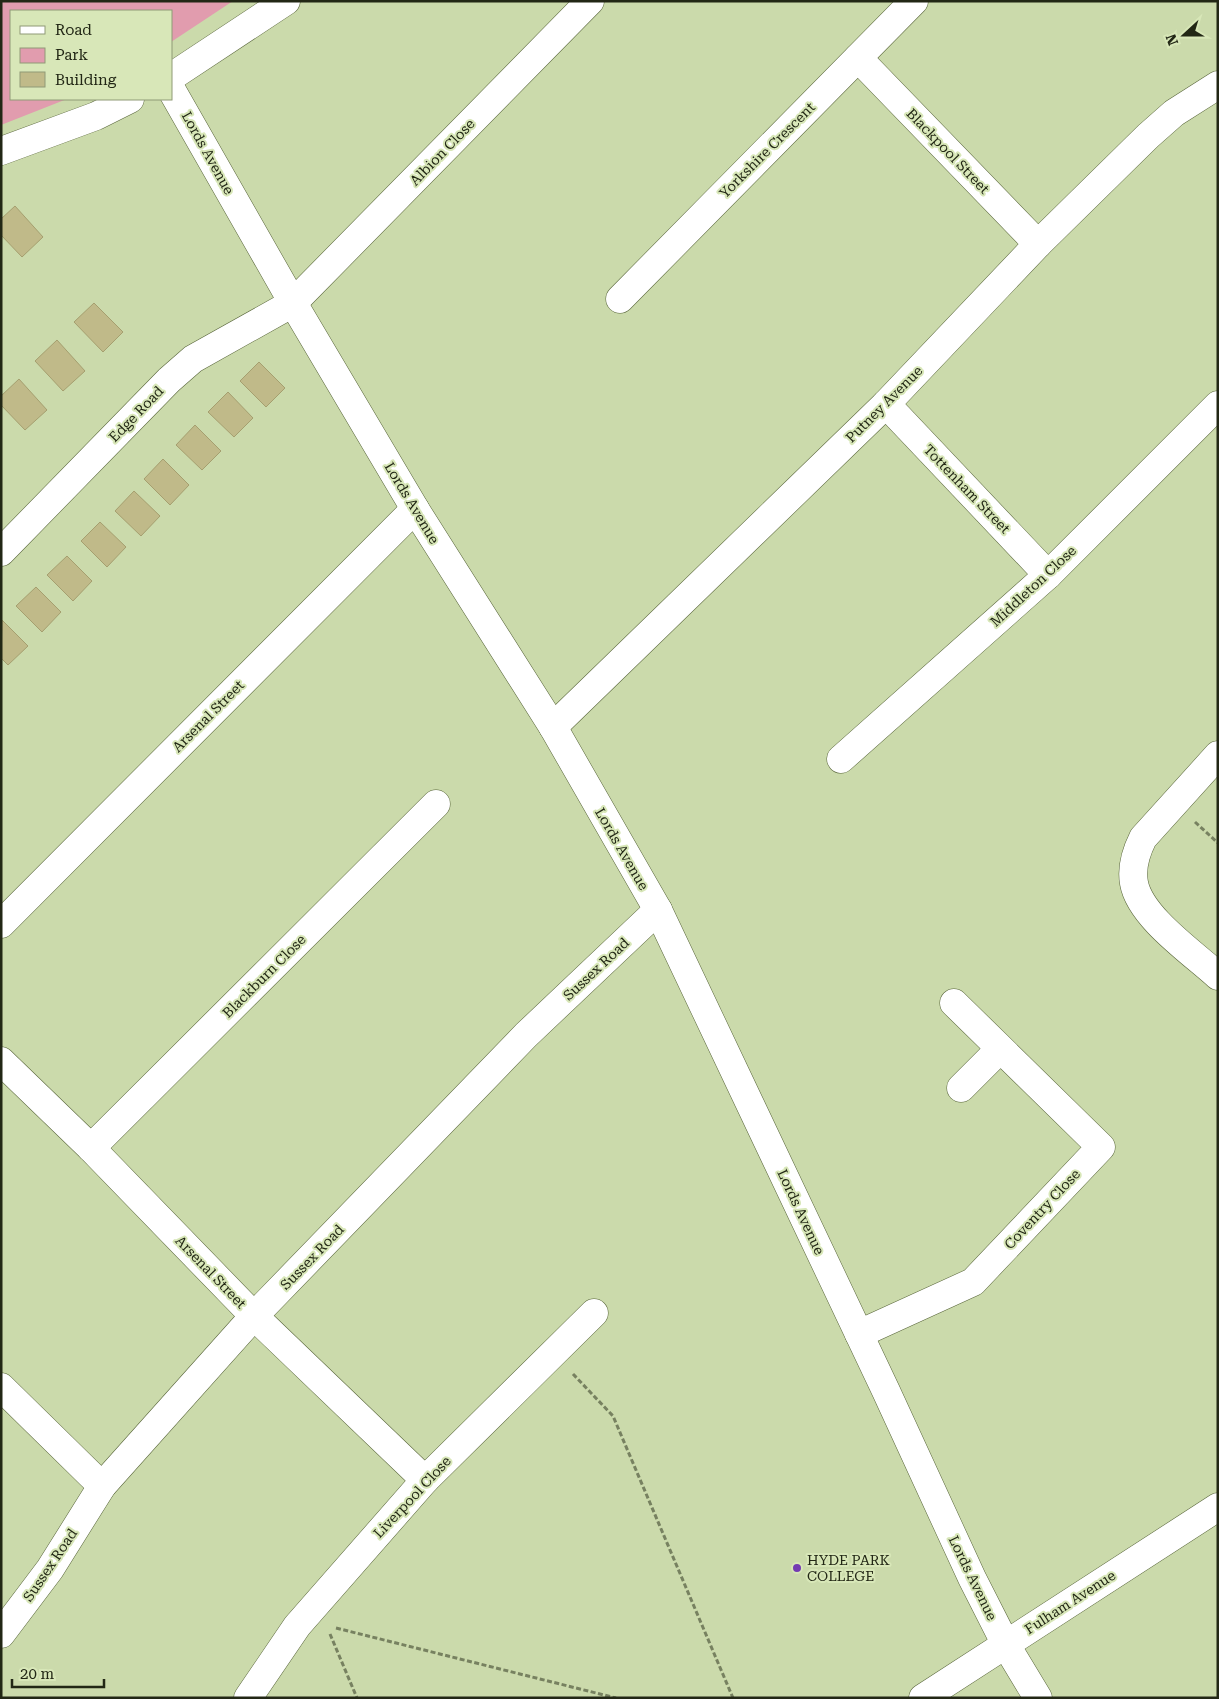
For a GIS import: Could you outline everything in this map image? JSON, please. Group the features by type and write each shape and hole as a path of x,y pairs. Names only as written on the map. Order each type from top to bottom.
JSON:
{"street":[{"path":"172,76 286,1"},
{"name":"Albion Close","path":"293,303 590,1"},
{"name":"Yorkshire Crescent","path":"620,299 914,1"},
{"name":"Blackpool Street","path":"858,58 1038,244"},
{"name":"Putney Avenue","path":"553,727 886,404 1038,244 1174,113 1218,85"},
{"name":"Lords Avenue","path":"172,90 293,303 415,510 553,727 658,910 859,1334 972,1578 1006,1645 1038,1698"},
{"path":"1,152 96,116 128,100"},
{"name":"Edge Road","path":"1,552 169,380 193,359 293,303"},
{"name":"Tottenham Street","path":"886,404 1048,575"},
{"name":"Middleton Close","path":"841,759 1048,575 1218,405"},
{"name":"Arsenal Street","path":"1,924 415,510"},
{"path":"1218,755 1143,838 1135,855 1133,870 1134,883 1139,898 1153,917 1218,976"},
{"name":"Blackburn Close","path":"91,1148 436,804"},
{"name":"Sussex Road","path":"1,1634 50,1569 102,1486 254,1316 526,1035 658,910"},
{"name":"Coventry Close","path":"859,1334 973,1282 1101,1147 954,1003"},
{"path":"961,1088 1000,1049"},
{"name":"Arsenal Street","path":"1,1061 91,1148 254,1316 425,1480"},
{"name":"Liverpool Close","path":"248,1698 297,1626 425,1480 594,1313"},
{"path":"1,1387 102,1486"},
{"name":"Fulham Avenue","path":"923,1698 1218,1507"}],"path":[{"path":"554,1352 613,1416 733,1698"},
{"path":"357,1698 326,1625 616,1698"}],"green space":[{"path":"1,1 233,1 172,41 172,10 10,10 10,100 64,100 1,125"}],"building":[{"path":"15,206 43,237 22,257 1,235 1,219"},
{"path":"94,303 123,332 103,352 74,322"},
{"path":"57,340 85,371 63,391 35,361"},
{"path":"259,362 285,388 266,407 240,381"},
{"path":"19,379 47,410 25,430 1,405 1,396"},
{"path":"228,392 253,418 234,437 208,412"},
{"path":"195,425 221,451 202,470 176,445"},
{"path":"163,459 189,485 170,505 144,479"},
{"path":"134,491 160,516 141,536 115,511"},
{"path":"100,522 126,547 107,567 81,541"},
{"path":"67,556 92,581 73,601 47,575"},
{"path":"36,587 61,612 42,632 16,606"},
{"path":"2,620 28,646 8,665 1,658"}],"place":[{"name":"HYDE PARK COLLEGE","path":"797,1568"}]}
